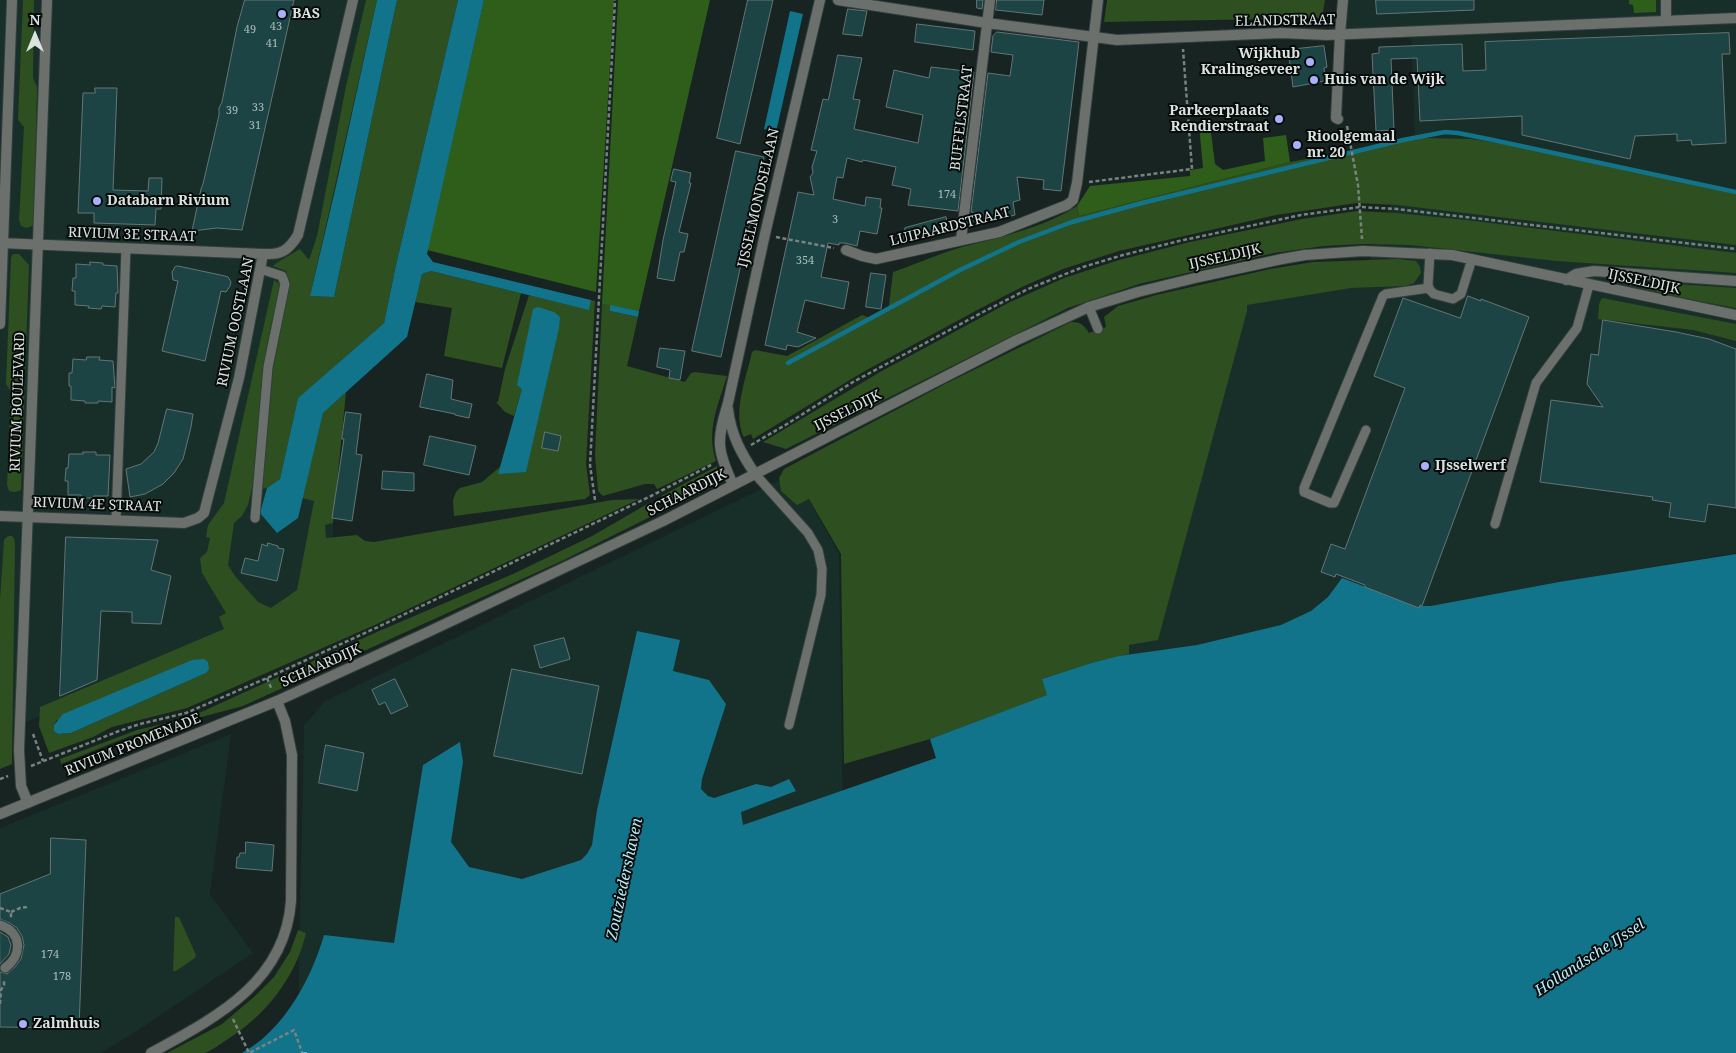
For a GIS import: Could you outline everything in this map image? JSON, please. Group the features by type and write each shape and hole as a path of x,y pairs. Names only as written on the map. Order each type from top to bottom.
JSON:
{"street":[{"name":"RIVIUM BOULEVARD","path":"0,324 1,243 12,0"},
{"name":"RIVIUM BOULEVARD","path":"28,803 21,786 19,750 47,0"},
{"name":"RIVIUM OOSTLAAN","path":"193,520 201,516 206,504 239,378 263,254 277,254 290,246 298,235 353,0"},
{"name":"IJSSELMONDSELAAN","path":"734,485 722,460 719,446 720,434 820,0"},
{"name":"ELANDSTRAAT","path":"838,0 987,24 1117,40 1282,33 1340,34 1736,18"},
{"name":"BUFFELSTRAAT","path":"961,240 990,0"},
{"name":"LUIPAARDSTRAAT","path":"846,250 876,259 1000,232 1066,205 1073,200 1077,183 1098,0"},
{"path":"1338,119 1336,118 1343,0"},
{"path":"1666,0 1666,20"},
{"name":"RIVIUM 3E STRAAT","path":"1,243 263,254"},
{"name":"IJSSELDIJK","path":"755,474 1017,340 1089,307 1115,298 1198,277 1305,255 1375,251 1430,253 1472,259 1736,315"},
{"path":"1566,280 1576,274 1594,271 1736,281"},
{"name":"IJSSELMONDSELAAN","path":"728,404 730,425 734,438 755,474"},
{"name":"SCHAARDIJK","path":"151,1053 196,1028 244,994 266,970 281,944 289,919 292,755 285,721 277,701 656,524 755,474"},
{"name":"RIVIUM 4E STRAAT","path":"0,516 184,522 193,520"},
{"name":"RIVIUM PROMENADE","path":"0,814 277,701"}],"lane":[{"path":"116,520 126,248"},
{"path":"1430,253 1429,288 1434,294 1453,299 1458,297 1463,289 1472,259"},
{"path":"254,518 268,367 285,284 282,276 260,269"},
{"path":"1495,524 1536,383 1577,328 1589,285"},
{"path":"1366,430 1334,503 1304,492 1383,296 1429,288"},
{"path":"1089,307 1098,329"},
{"path":"755,474 808,533 818,550 822,569 821,595 789,725"},
{"path":"0,925 11,930 17,939 18,951 15,959 6,968"}],"path":[{"path":"595,500 590,465 615,0"},
{"path":"1077,183 1192,169 1182,37"},
{"path":"1338,119 1346,124 1358,185 1362,244"},
{"path":"765,234 846,250"},
{"name":"SCHAARDIJK","path":"267,678 591,525 722,460"},
{"name":"RIVIUM PROMENADE","path":"43,761 140,724 186,713 267,678"},
{"path":"11,912 20,908 26,908"},
{"path":"0,1004 6,968"},
{"path":"228,1007 249,1053 294,1030 302,1052"}],"shaded area":[{"path":"0,0 392,0 337,243 332,595 0,733"},
{"path":"1343,0 1736,0 1736,553 1608,574 1511,593 1110,714 1204,310 1361,281 1415,140 1411,32 1340,34"},
{"path":"794,473 839,554 843,811 298,1016 304,725 325,701"},
{"path":"231,734 210,894 253,953 101,1053 0,1053 0,828"}],"green space":[{"path":"23,0 34,0 33,78 37,87 34,225 27,228 21,226 19,220 24,127 18,120"},
{"path":"366,0 377,0 310,296 334,297 397,0 458,0 384,323 298,398 280,479 267,488 262,489 273,368 290,283 286,271 273,266 300,249 309,260 317,236 346,86"},
{"path":"484,0 614,0 596,292 427,250"},
{"path":"618,0 710,0 639,311 602,304"},
{"path":"1107,0 1325,0 1322,18 1104,22"},
{"path":"1629,0 1656,0 1656,12 1634,13 1633,5 1629,4"},
{"path":"1199,125 1210,125 1215,164 1223,170 1265,161 1263,138 1286,135 1290,162 1079,216 1077,206 1090,186 1190,176 1190,170 1203,168"},
{"path":"1421,138 1472,139 1582,157 1736,192 1736,245 1397,205 1357,203 1276,215 1119,251 1063,269 981,308 863,372 753,439 751,434 743,436 740,426 740,405 752,352 755,350 787,356 862,315 871,318 886,311 889,305 893,272 953,250 1036,226 1077,206 1079,216 1290,162"},
{"path":"1357,211 1466,220 1736,253 1736,273 1556,261 1410,245 1364,244 1324,246 1274,253 1139,284 1068,308 786,449 763,442 880,372 1008,303 1064,278 1119,260 1190,242 1302,219"},
{"path":"13,254 19,254 29,265 21,490 15,492 9,491 7,485 11,392 6,384 11,258"},
{"path":"1397,259 1416,261 1421,273 1414,283 1405,286 1351,288 1247,305 1247,311 1158,640 1129,645 1129,654 1091,663 1042,679 1048,695 930,739 844,764 841,554 809,499 797,505 781,491 779,478 784,469 945,384 1071,322 1082,324 1089,333 1106,327 1104,317 1118,306 1156,295 1270,269 1313,262"},
{"path":"431,271 521,293 502,368 444,356 452,308 415,302 422,274"},
{"path":"274,280 280,284 281,292 271,325 263,368 253,484 248,505 242,516 234,523 228,565 258,602 271,608 297,590 314,501 302,498 323,413 346,392 333,523 325,525 326,538 357,535 365,541 374,542 612,500 639,499 377,624 187,708 112,727 93,737 49,753 39,726 40,707 224,629 219,617 226,613 202,573 200,558 207,552 210,538 206,537 208,525 224,503","holes":["206,673 71,733 58,734 54,731 54,725 57,720"]},
{"path":"1630,281 1736,288 1736,308 1624,284"},
{"path":"529,295 588,309 591,300 595,301 586,464 590,495 585,499 454,516 453,500 460,488 482,482 501,466 499,474 522,389 514,416 505,412 496,402 498,402 505,369"},
{"path":"1602,298 1736,324 1736,341 1693,330 1598,319 1599,304"},
{"path":"602,304 610,305 610,311 638,317 627,366 685,382 691,373 695,372 727,376 714,418 712,439 716,461 657,489 654,484 645,484 603,496 598,491 595,455"},
{"path":"717,466 713,481 701,493 669,508 663,505 661,496"},
{"path":"649,503 652,516 564,560 243,706 130,736 61,764 60,759 137,730 188,718 379,631 513,574 592,536"},
{"path":"8,536 14,538 15,544 12,764 0,769 0,600 4,540"},
{"path":"175,917 179,917 196,955 195,958 176,971 173,971"},
{"path":"298,930 306,933 295,965 276,995 253,1020 205,1053 167,1053 222,1024 255,996 274,977 290,952"}],"water":[{"path":"377,0 397,0 334,297 310,296 336,186"},
{"path":"458,0 484,0 427,254 433,262 591,300 589,310 431,271 422,274 407,337 323,413 298,518 277,533 260,513 267,488 280,479 298,398 384,323"},
{"path":"790,11 803,14 776,132 764,129"},
{"path":"610,305 639,311 638,317 610,311"},
{"path":"538,307 554,312 560,317 526,472 498,474 522,389 517,385 533,309"},
{"path":"1736,554 1736,1053 242,1053 259,1042 272,1030 292,1005 314,964 324,935 394,943 423,765 460,742 463,762 451,842 469,867 522,879 581,860 587,854 592,845 597,810 637,631 680,640 673,671 709,680 726,704 702,779 701,789 708,796 714,798 756,784 771,787 789,779 796,791 741,812 743,825 936,758 930,739 1047,695 1042,679 1119,656 1197,645 1281,625 1311,611 1328,597 1342,578 1416,606 1431,606 1559,582"},
{"path":"204,659 208,662 209,669 206,673 71,733 58,734 54,731 54,725 63,714 192,660"}],"building":[{"path":"245,0 294,0 242,230 217,228 192,231 219,115 219,108 222,102 237,27"},
{"path":"748,0 773,0 740,144 717,138"},
{"path":"977,0 983,0 982,9 977,8"},
{"path":"997,0 1044,0 1042,15 996,10"},
{"path":"1376,0 1474,0 1474,10 1377,14"},
{"path":"848,9 867,11 862,36 843,34"},
{"path":"917,24 975,31 973,50 915,42"},
{"path":"997,32 1079,42 1061,191 1043,189 1044,180 1017,177 1020,200 1013,202 1015,215 971,226 973,212 971,212 988,73 1010,76 1013,55 991,52 993,36"},
{"path":"1729,33 1730,54 1722,54 1726,143 1692,145 1691,140 1677,141 1677,134 1635,136 1630,159 1522,135 1522,116 1420,121 1417,58 1391,59 1394,130 1376,131 1372,54 1379,53 1379,47 1462,44 1463,71 1486,70 1485,42"},
{"path":"1324,46 1327,67 1324,68 1325,81 1293,87 1288,50"},
{"path":"838,55 862,58 853,99 860,100 854,129 918,143 923,115 886,107 894,70 929,78 931,67 974,72 958,211 908,205 911,189 892,185 896,167 847,158 843,178 837,177 833,199 865,206 866,197 881,199 880,208 882,208 877,234 860,231 857,246 845,243 839,243 839,245 828,243 821,277 849,282 844,309 805,300 797,332 816,338 798,347 787,345 786,350 765,345 798,192 814,195 810,177 813,173 812,167 817,151 811,150 823,99 828,100"},
{"path":"95,88 117,88 113,190 148,191 149,178 162,178 161,209 156,209 155,225 94,223 94,213 78,213 83,93 95,93"},
{"path":"736,151 764,157 721,357 692,351"},
{"path":"674,169 691,173 689,183 691,183 679,232 688,234 684,252 680,252 674,281 657,278 676,182 671,181"},
{"path":"946,217 949,232 902,243 905,228"},
{"path":"90,262 117,266 118,293 116,293 115,307 102,306 101,309 75,305 75,291 72,291 73,278 76,278 76,264 90,265"},
{"path":"178,266 225,276 231,282 226,292 221,291 205,361 162,351 178,281 173,280 172,272"},
{"path":"871,273 886,275 881,309 866,307"},
{"name":"IJsselwerf","path":"1468,296 1529,317 1422,606 1420,605 1419,608 1336,574 1335,577 1321,572 1331,544 1345,549 1405,388 1374,376 1403,298 1460,318"},
{"path":"1603,320 1709,339 1736,349 1736,508 1708,504 1705,522 1669,517 1671,503 1652,500 1653,497 1540,482 1551,400 1603,407 1587,384 1591,354 1598,355"},
{"path":"660,348 685,351 680,380 669,378 670,370 657,367"},
{"path":"87,357 100,357 99,360 113,361 115,388 112,387 112,402 98,401 98,403 85,403 85,401 71,400 69,373 72,373 73,359 86,360"},
{"path":"427,374 453,380 451,399 472,404 469,418 420,407"},
{"path":"167,409 193,414 183,459 174,473 163,484 145,494 130,497 126,469 141,464 154,452"},
{"path":"346,412 361,414 356,454 362,455 352,521 332,518 344,439 342,439"},
{"path":"545,432 561,436 558,451 542,448"},
{"path":"430,436 476,446 469,475 424,465"},
{"path":"83,452 96,452 96,455 110,455 108,496 81,498 81,495 68,495 68,481 65,481 69,454 83,454"},
{"path":"383,471 414,473 414,491 382,489"},
{"path":"66,537 158,540 151,570 171,576 161,624 132,623 132,612 101,611 97,680 60,696"},
{"path":"268,543 284,549 277,581 241,573 245,558 258,561 262,544 267,546"},
{"path":"564,638 570,659 540,668 534,646"},
{"path":"512,669 599,686 582,774 494,756"},
{"path":"395,679 408,706 391,714 385,702 379,705 372,690"},
{"path":"326,745 364,753 357,791 319,783"},
{"path":"51,838 86,840 79,1028 0,1027 0,972 7,974 15,967 21,959 24,945 22,936 17,928 0,919 0,894 50,874"},
{"path":"246,842 274,845 272,871 236,868 237,857 239,857 240,853 245,853"},
{"path":"0,932 8,937 11,945 9,954 0,964"}],"waterway":[{"path":"788,363 958,271 1019,242 1072,222 1142,203 1403,140 1445,132 1493,140 1736,192"}],"ferry route":[{"path":"301,1053 310,1053"}],"place":[{"name":"BAS","path":"282,14"},
{"name":"Wijkhub Kralingseveer","path":"1310,62"},
{"name":"Huis van de Wijk","path":"1314,80"},
{"name":"Parkeerplaats Rendierstraat","path":"1279,119"},
{"name":"Rioolgemaal nr. 20","path":"1297,145"},
{"name":"Databarn Rivium","path":"97,201"},
{"name":"IJsselwerf","path":"1425,466"},
{"name":"Zalmhuis","path":"23,1024"}],"water label":[{"name":"Zoutziedershaven","path":"625,879"},
{"name":"Hollandsche IJssel","path":"1590,958"}]}
